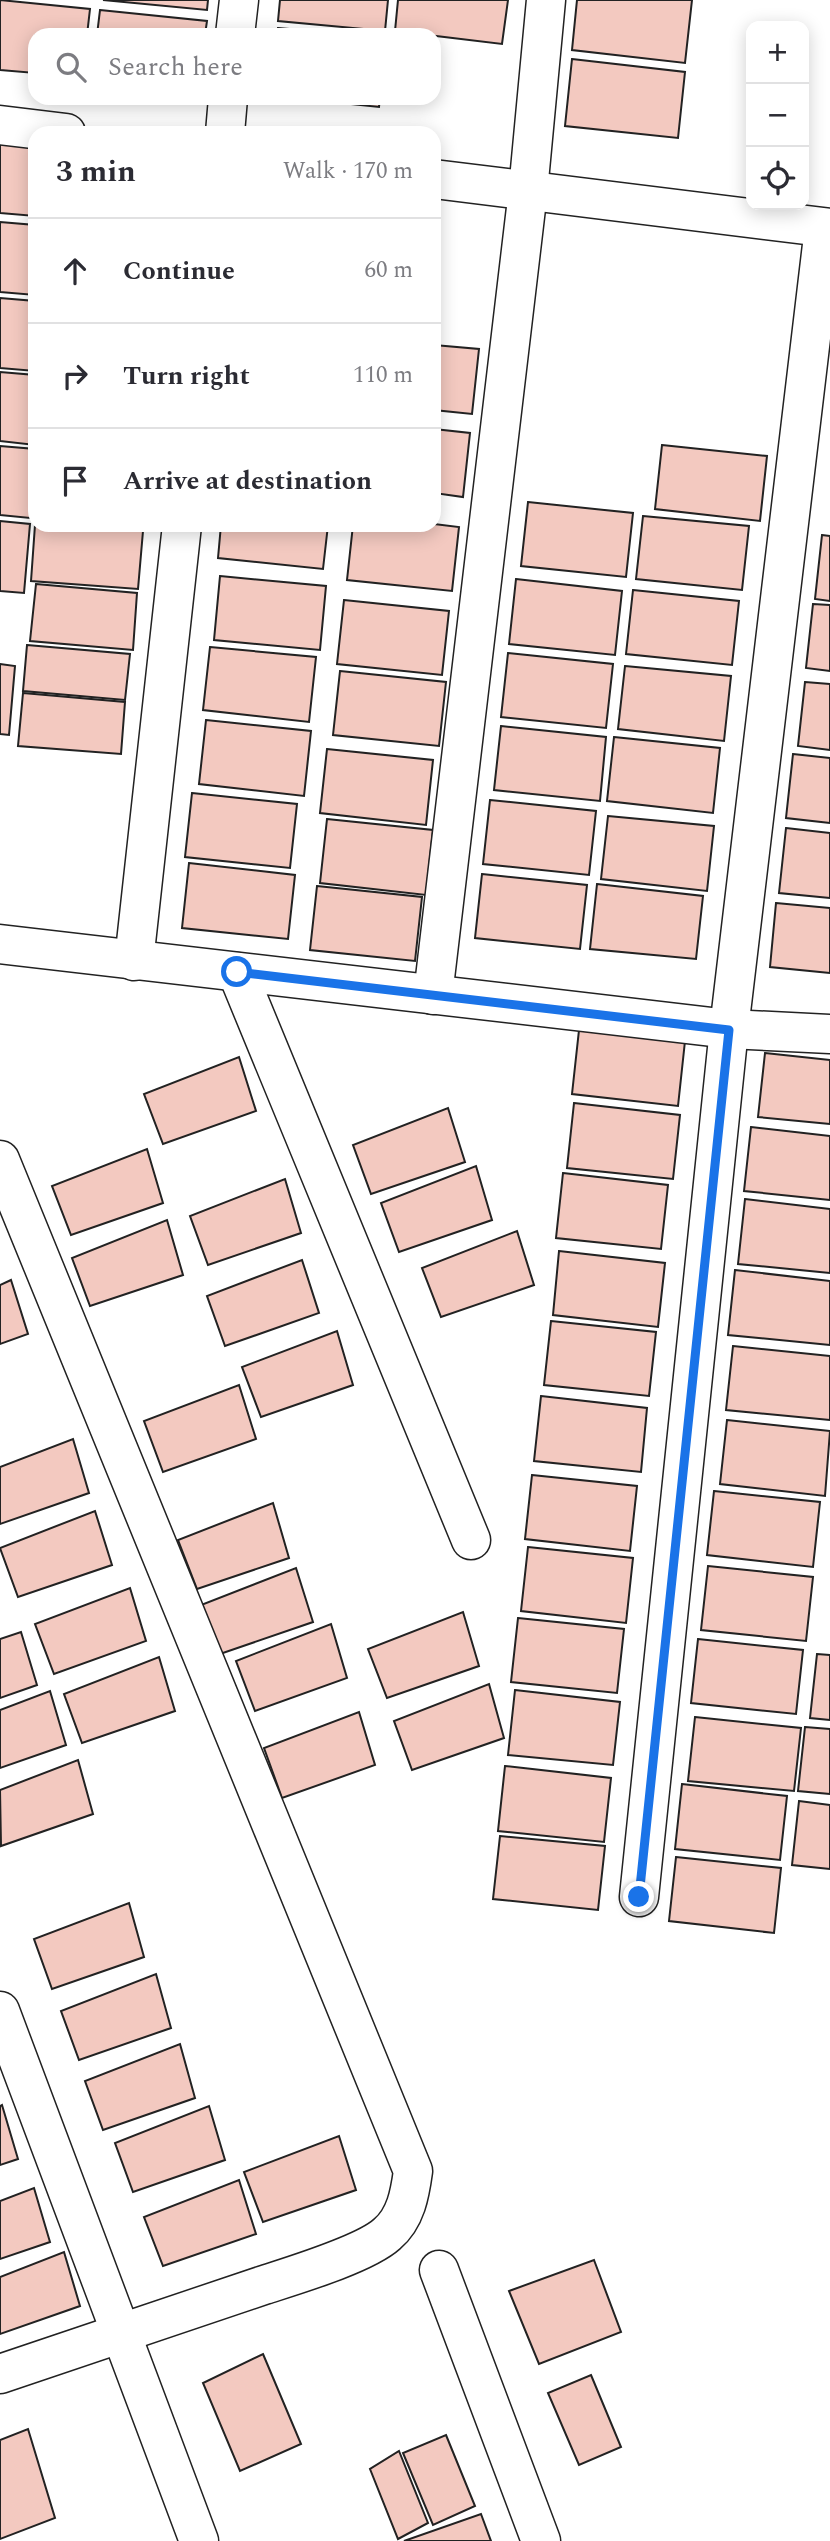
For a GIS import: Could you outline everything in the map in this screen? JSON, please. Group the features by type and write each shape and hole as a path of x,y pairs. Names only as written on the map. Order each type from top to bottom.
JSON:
{"street":[{"path":"236,28 239,0"},
{"path":"433,995 528,191 546,0"},
{"path":"226,126 227,105"},
{"path":"0,125 28,128"},
{"path":"441,180 827,228 729,1030 639,1897"},
{"path":"134,961 181,532"},
{"path":"0,944 729,1030 830,1034"},
{"path":"237,972 471,1540"},
{"path":"0,1160 413,2171 410,2192 402,2215 388,2234 366,2247 289,2277 0,2374"},
{"path":"0,2011 198,2541"},
{"path":"439,2270 541,2541"}],"building":[{"path":"0,0 90,9 88,28 28,28 28,72 0,70"},
{"path":"103,0 208,0 207,10"},
{"path":"280,0 388,0 385,28 353,28 278,21"},
{"path":"398,0 508,0 502,44 441,37 441,28 395,28"},
{"path":"577,0 692,0 685,63 572,50"},
{"path":"100,10 207,21 206,28 98,28"},
{"path":"572,59 685,72 678,138 565,126"},
{"path":"0,143 28,146 28,215 0,213"},
{"path":"0,222 28,224 28,294 0,292"},
{"path":"0,298 28,300 28,370 0,368"},
{"path":"441,346 479,349 472,414 441,411"},
{"path":"0,372 28,374 28,444 0,441"},
{"path":"441,430 470,433 463,497 441,494"},
{"path":"662,445 767,456 760,521 655,509"},
{"path":"0,446 28,448 28,518 0,515"},
{"path":"528,502 633,513 626,577 521,566"},
{"path":"643,516 749,526 742,590 636,579"},
{"path":"0,521 28,524 24,593 0,591"},
{"path":"441,525 459,527 452,591 347,580 352,532 441,532"},
{"path":"34,532 143,532 138,589 31,581"},
{"path":"220,532 327,532 323,569 218,558"},
{"path":"822,535 830,536 830,601 815,599"},
{"path":"220,576 326,586 320,650 214,640"},
{"path":"516,579 622,591 615,655 509,644"},
{"path":"36,584 137,593 133,650 30,641"},
{"path":"633,590 739,601 732,665 626,654"},
{"path":"344,600 449,611 442,675 337,664"},
{"path":"813,604 830,605 830,671 806,668"},
{"path":"27,645 130,654 125,700 23,691"},
{"path":"210,647 316,657 309,722 203,710"},
{"path":"508,653 613,664 606,728 501,717"},
{"path":"0,664 15,666 9,735 0,734"},
{"path":"625,666 731,676 724,741 618,729"},
{"path":"340,671 446,682 439,746 333,735"},
{"path":"805,682 830,684 830,750 798,746"},
{"path":"23,693 125,702 121,754 18,746"},
{"path":"206,720 311,731 304,796 199,784"},
{"path":"501,726 606,737 600,801 494,790"},
{"path":"614,737 720,748 713,813 607,801"},
{"path":"327,749 433,760 426,825 320,813"},
{"path":"793,754 830,758 830,823 786,818"},
{"path":"192,793 297,804 290,868 185,857"},
{"path":"490,800 596,811 589,875 483,864"},
{"path":"608,816 714,826 707,891 601,879"},
{"path":"327,819 433,830 426,895 320,883"},
{"path":"786,828 830,833 830,898 779,893"},
{"path":"189,863 295,875 288,939 182,928"},
{"path":"482,874 587,885 580,949 475,938"},
{"path":"597,884 703,896 696,959 590,949"},
{"path":"317,886 422,897 415,961 310,950"},
{"path":"776,903 830,908 830,973 770,967"},
{"path":"579,1030 685,1041 678,1106 572,1094"},
{"path":"765,1053 830,1060 830,1124 758,1117"},
{"path":"239,1057 256,1111 163,1144 144,1094"},
{"path":"574,1103 680,1115 673,1179 567,1168"},
{"path":"448,1108 465,1162 371,1194 353,1145"},
{"path":"751,1127 830,1136 830,1200 744,1191"},
{"path":"147,1149 163,1203 71,1235 52,1186"},
{"path":"476,1166 492,1220 399,1252 381,1203"},
{"path":"563,1173 668,1185 661,1249 556,1238"},
{"path":"285,1179 301,1233 208,1265 190,1216"},
{"path":"745,1199 830,1209 830,1273 738,1264"},
{"path":"167,1220 183,1275 90,1306 72,1258"},
{"path":"517,1231 534,1285 441,1317 422,1268"},
{"path":"559,1251 665,1263 658,1327 553,1315"},
{"path":"302,1260 319,1313 225,1346 207,1296"},
{"path":"735,1270 830,1281 830,1345 728,1335"},
{"path":"11,1280 28,1334 0,1344 0,1285"},
{"path":"551,1321 656,1332 649,1396 544,1385"},
{"path":"337,1331 353,1385 261,1417 242,1367"},
{"path":"733,1346 830,1356 830,1420 726,1410"},
{"path":"239,1385 256,1439 163,1472 144,1421"},
{"path":"541,1396 647,1408 641,1472 534,1461"},
{"path":"727,1420 830,1431 825,1496 720,1484"},
{"path":"73,1439 89,1493 0,1524 0,1467"},
{"path":"532,1475 637,1486 630,1551 525,1539"},
{"path":"714,1491 820,1502 813,1567 707,1555"},
{"path":"273,1503 289,1558 197,1589 178,1540"},
{"path":"95,1511 112,1565 18,1597 0,1548"},
{"path":"528,1547 633,1558 626,1623 521,1611"},
{"path":"708,1566 813,1577 806,1641 701,1630"},
{"path":"296,1568 313,1622 220,1654 201,1605"},
{"path":"130,1588 146,1641 54,1674 35,1624"},
{"path":"463,1612 479,1666 387,1698 368,1649"},
{"path":"518,1618 624,1629 617,1693 511,1682"},
{"path":"331,1624 347,1678 255,1711 236,1661"},
{"path":"21,1632 37,1685 0,1698 0,1639"},
{"path":"698,1639 803,1650 796,1714 691,1703"},
{"path":"817,1654 830,1655 830,1720 810,1718"},
{"path":"159,1657 175,1711 82,1743 64,1694"},
{"path":"489,1684 504,1738 412,1770 394,1721"},
{"path":"515,1690 620,1702 613,1765 508,1755"},
{"path":"50,1691 66,1745 0,1768 0,1710"},
{"path":"359,1712 375,1765 282,1798 264,1748"},
{"path":"695,1717 801,1728 794,1791 688,1781"},
{"path":"805,1727 830,1729 830,1794 798,1791"},
{"path":"78,1760 93,1814 1,1846 0,1790"},
{"path":"505,1766 611,1778 604,1842 498,1831"},
{"path":"682,1784 787,1796 780,1860 675,1849"},
{"path":"799,1801 830,1805 830,1869 792,1865"},
{"path":"500,1836 605,1846 598,1910 493,1899"},
{"path":"676,1857 781,1868 774,1933 669,1921"},
{"path":"129,1903 144,1957 52,1989 34,1939"},
{"path":"156,1974 171,2028 79,2060 61,2011"},
{"path":"180,2044 195,2098 103,2130 85,2081"},
{"path":"2,2105 18,2159 0,2165 0,2106"},
{"path":"209,2106 225,2160 133,2192 115,2143"},
{"path":"339,2136 356,2190 263,2222 244,2172"},
{"path":"239,2180 256,2234 163,2266 144,2217"},
{"path":"34,2188 50,2242 0,2259 0,2201"},
{"path":"64,2252 80,2306 0,2334 0,2277"},
{"path":"594,2260 621,2332 539,2364 509,2291"},
{"path":"263,2354 301,2444 240,2471 203,2383"},
{"path":"591,2375 621,2447 579,2465 548,2393"},
{"path":"28,2429 55,2518 0,2539 0,2440"},
{"path":"446,2435 475,2506 433,2525 403,2453"},
{"path":"399,2451 428,2523 398,2539 370,2469"},
{"path":"481,2514 491,2541 404,2541"}],"route":[{"path":"237,972 729,1030 639,1897"}]}
